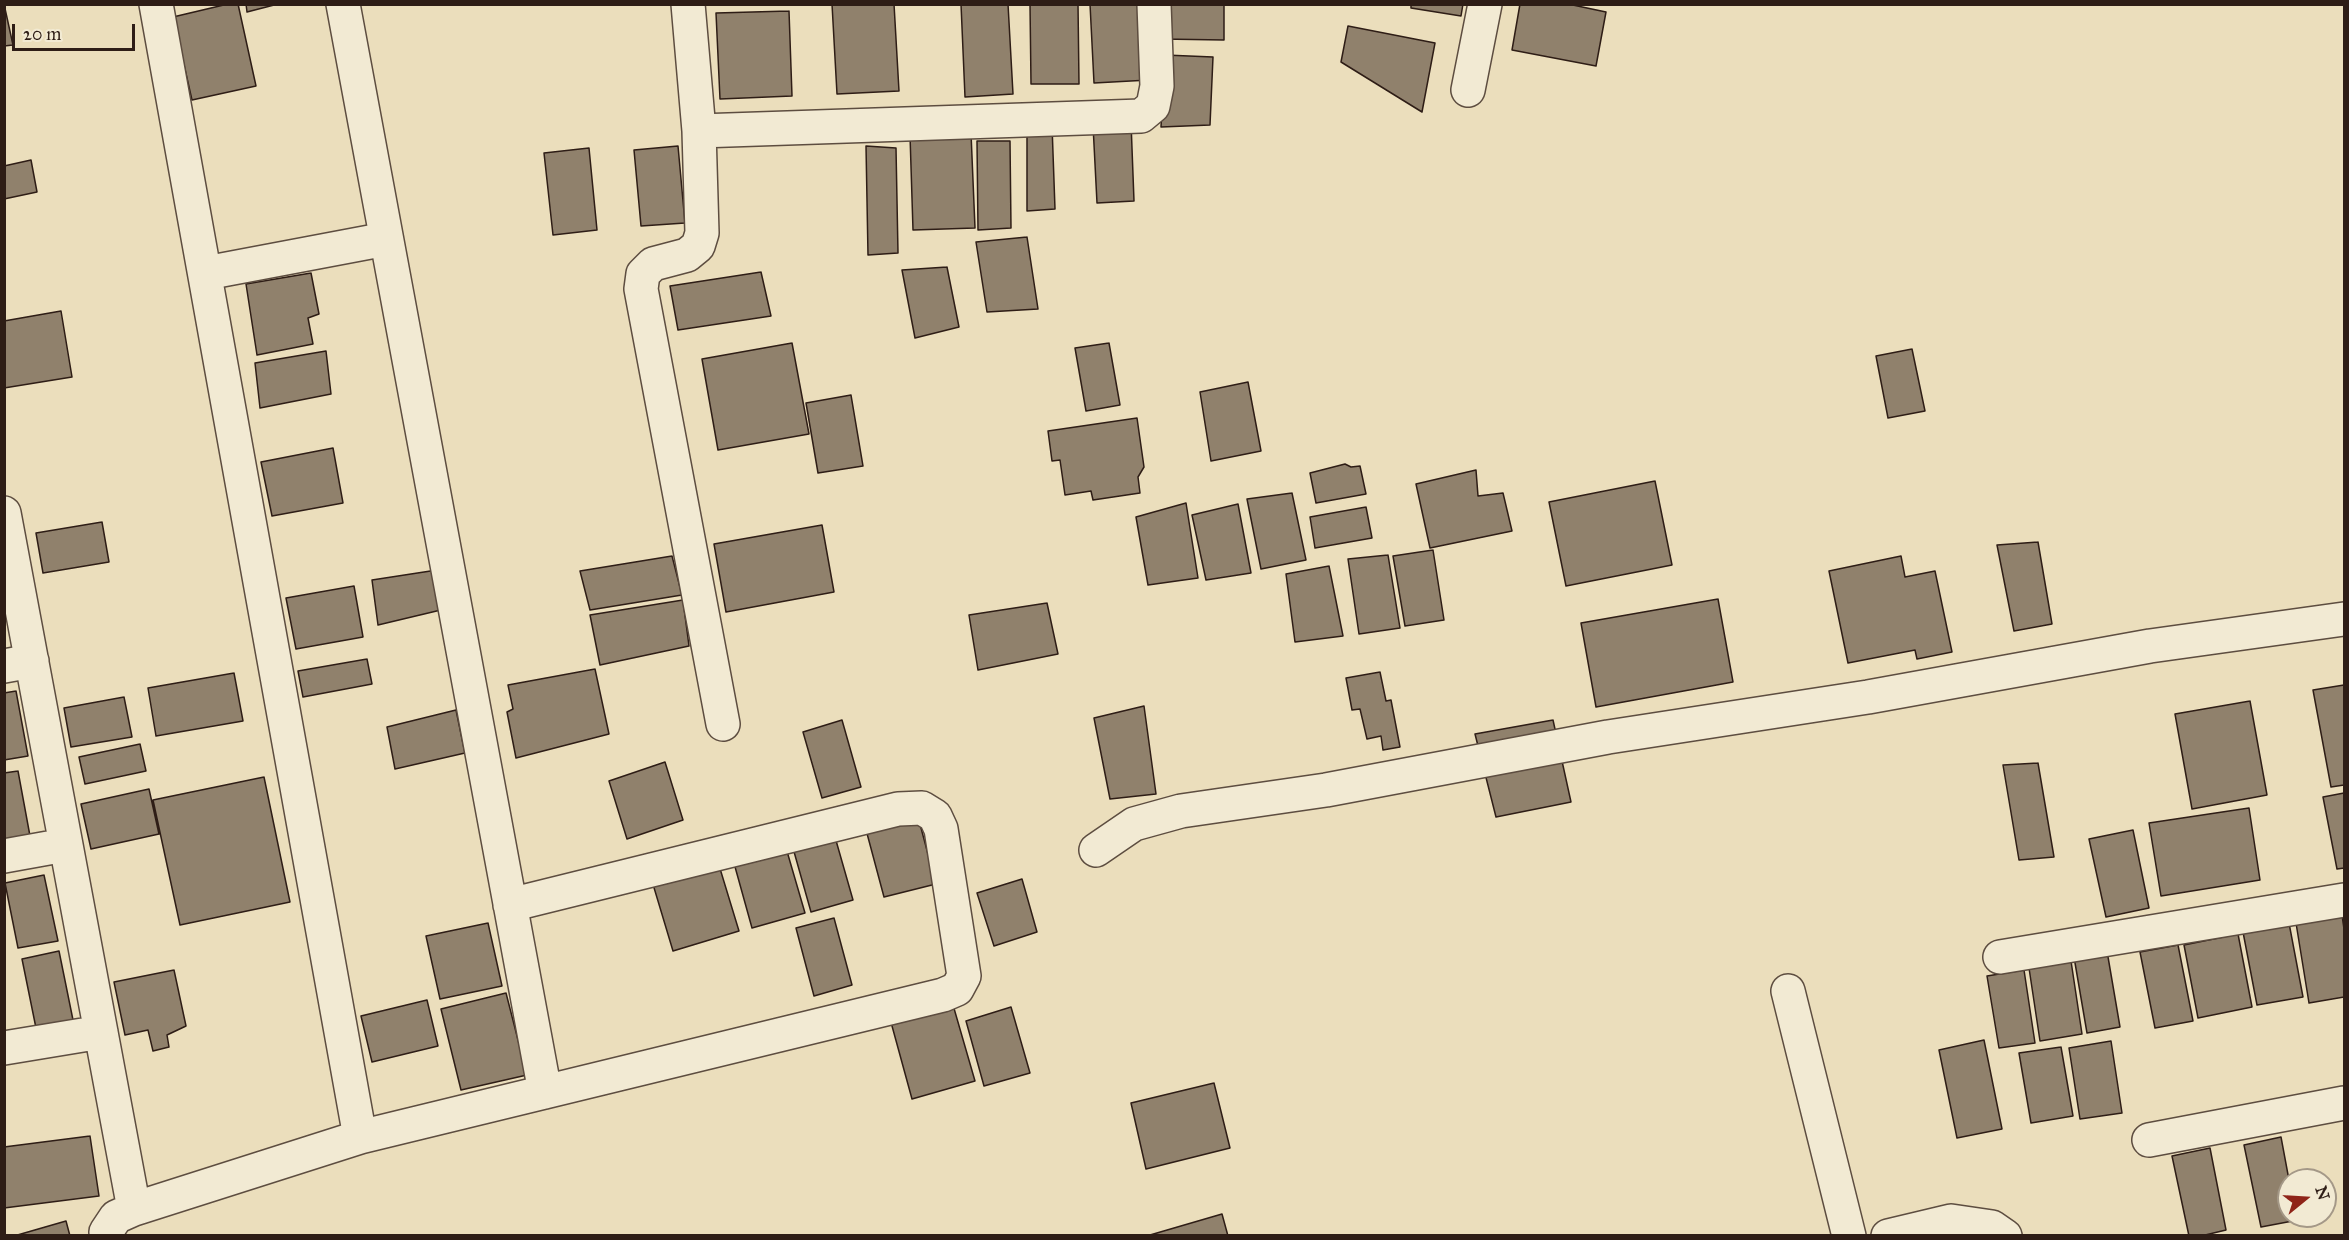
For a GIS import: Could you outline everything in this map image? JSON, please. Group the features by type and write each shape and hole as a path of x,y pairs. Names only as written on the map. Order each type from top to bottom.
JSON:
{"street":[{"path":"156,4 360,1137"},
{"path":"343,4 545,1092"},
{"path":"688,4 699,131 702,233 698,246 687,255 653,264 643,274 641,289 723,724"},
{"path":"699,131 1141,116 1153,106 1157,86 1154,4"},
{"path":"1468,90 1485,4"},
{"path":"206,273 386,239"},
{"path":"4,513 18,664 65,845 134,1209"},
{"path":"1096,850 1134,824 1181,811 1326,790 1608,737 1868,697 2150,646 2344,618"},
{"path":"106,1236 106,1232 116,1217 134,1209 360,1137 932,998 957,989 964,976 941,829 935,816 922,808 898,809 510,905"},
{"path":"4,856 65,845"},
{"path":"2000,957 2344,900"},
{"path":"1788,991 1849,1236"},
{"path":"4,1048 101,1032"},
{"path":"2149,1140 2344,1103"},
{"path":"1888,1236 1951,1221 1992,1227 2005,1236"}],"building":[{"path":"4,4 13,45 4,46"},
{"path":"228,4 238,4 256,86 192,100 173,17"},
{"path":"246,4 278,4 247,12"},
{"path":"832,4 894,4 899,91 837,94"},
{"path":"961,4 1008,4 1013,94 965,97"},
{"path":"1030,4 1078,4 1079,84 1031,84"},
{"path":"1090,4 1146,4 1149,80 1094,83"},
{"path":"1161,4 1224,4 1224,40 1161,39"},
{"path":"1411,4 1463,4 1461,16 1411,8"},
{"path":"1520,4 1568,4 1606,12 1596,66 1512,50"},
{"path":"789,11 792,96 720,99 716,13"},
{"path":"1348,26 1435,43 1422,112 1341,62"},
{"path":"1165,55 1213,57 1210,125 1161,127"},
{"path":"1131,122 1134,201 1097,203 1093,125"},
{"path":"1027,124 1052,125 1055,209 1027,211"},
{"path":"971,133 975,228 913,230 910,135"},
{"path":"977,141 1010,141 1011,228 978,230"},
{"path":"678,146 685,223 641,226 634,150"},
{"path":"866,146 896,148 898,253 868,255"},
{"path":"589,148 597,230 553,235 544,153"},
{"path":"31,160 37,192 4,199 4,166"},
{"path":"1027,237 1038,309 987,312 976,242"},
{"path":"947,267 959,327 915,338 902,270"},
{"path":"761,272 771,316 678,330 670,286"},
{"path":"311,273 319,314 308,318 313,344 257,355 246,284"},
{"path":"61,311 72,377 4,388 4,321"},
{"path":"792,343 809,434 718,450 702,359"},
{"path":"1109,343 1120,405 1086,411 1075,348"},
{"path":"1912,349 1925,411 1888,418 1876,356"},
{"path":"326,351 331,394 260,408 255,363"},
{"path":"1248,382 1261,451 1211,461 1200,392"},
{"path":"851,395 863,466 818,473 806,403"},
{"path":"1137,418 1144,467 1138,477 1140,493 1093,500 1091,491 1065,495 1060,460 1052,461 1048,431"},
{"path":"333,448 343,503 272,516 261,462"},
{"path":"1345,464 1351,467 1360,466 1366,494 1316,503 1310,473"},
{"path":"1476,470 1478,496 1503,493 1512,531 1430,548 1416,484"},
{"path":"1655,481 1672,565 1566,586 1549,502"},
{"path":"1292,493 1306,560 1261,569 1247,499"},
{"path":"1186,503 1198,578 1148,585 1136,517"},
{"path":"1238,504 1251,573 1206,580 1192,515"},
{"path":"1366,507 1372,538 1315,548 1310,517"},
{"path":"102,522 109,562 43,573 36,533"},
{"path":"822,525 834,592 726,612 714,544"},
{"path":"2038,542 2052,624 2014,631 1997,545"},
{"path":"1433,550 1444,620 1405,626 1393,556"},
{"path":"1388,555 1400,628 1359,634 1348,559"},
{"path":"672,556 682,595 590,610 580,571"},
{"path":"1901,556 1905,577 1935,571 1952,652 1917,659 1915,650 1848,663 1829,571"},
{"path":"1329,566 1343,636 1295,642 1286,574"},
{"path":"437,570 445,609 378,625 372,580"},
{"path":"354,586 363,637 296,649 286,598"},
{"path":"1718,599 1733,682 1596,707 1581,623"},
{"path":"683,600 689,646 600,665 590,615"},
{"path":"1047,603 1058,654 978,670 969,615"},
{"path":"367,659 372,684 303,697 298,671"},
{"path":"595,669 609,734 516,758 507,712 513,709 508,685"},
{"path":"1380,672 1386,701 1391,700 1400,747 1383,750 1381,736 1367,739 1360,709 1352,710 1346,678"},
{"path":"234,673 243,721 156,736 148,688"},
{"path":"2344,685 2344,785 2331,787 2313,690"},
{"path":"16,691 28,756 4,760 4,693"},
{"path":"124,697 132,737 71,747 64,708"},
{"path":"2250,701 2267,795 2192,809 2175,714"},
{"path":"1144,706 1156,794 1110,799 1094,718"},
{"path":"456,710 465,753 395,769 387,727"},
{"path":"842,720 861,787 822,798 803,732"},
{"path":"1553,720 1571,802 1496,817 1475,734"},
{"path":"140,744 146,771 85,784 79,757"},
{"path":"665,762 683,820 627,839 609,781"},
{"path":"2038,763 2054,857 2019,860 2003,765"},
{"path":"18,771 30,836 4,841 4,773"},
{"path":"264,777 290,902 180,925 153,800"},
{"path":"149,789 159,834 91,849 81,804"},
{"path":"2344,793 2344,868 2337,869 2323,797"},
{"path":"2249,808 2260,880 2161,896 2149,823"},
{"path":"917,813 936,884 884,897 865,826"},
{"path":"833,830 853,900 811,912 791,841"},
{"path":"2133,830 2149,908 2106,917 2089,839"},
{"path":"784,841 805,913 752,928 732,856"},
{"path":"718,862 739,931 673,951 652,881"},
{"path":"44,875 58,941 18,948 5,883"},
{"path":"1022,879 1037,932 994,946 977,893"},
{"path":"2342,915 2344,997 2309,1003 2296,923"},
{"path":"834,918 852,985 814,996 796,928"},
{"path":"488,923 502,986 440,999 426,936"},
{"path":"2289,923 2303,997 2257,1005 2243,932"},
{"path":"2238,934 2252,1007 2198,1018 2184,945"},
{"path":"2178,945 2193,1021 2155,1028 2140,952"},
{"path":"59,951 73,1020 36,1028 22,959"},
{"path":"2107,951 2120,1027 2087,1033 2074,957"},
{"path":"2071,961 2082,1034 2040,1041 2029,968"},
{"path":"174,970 186,1026 167,1035 169,1047 153,1051 148,1030 125,1035 114,982"},
{"path":"2024,970 2035,1043 1999,1048 1987,976"},
{"path":"506,993 527,1075 461,1090 441,1009"},
{"path":"951,998 975,1081 912,1099 889,1015"},
{"path":"427,1000 438,1046 372,1062 361,1016"},
{"path":"1011,1007 1030,1073 984,1086 966,1021"},
{"path":"1984,1040 2002,1129 1957,1138 1939,1050"},
{"path":"2111,1041 2122,1113 2080,1119 2069,1048"},
{"path":"2061,1047 2073,1116 2031,1123 2019,1053"},
{"path":"1214,1083 1230,1148 1146,1169 1131,1103"},
{"path":"90,1136 99,1196 4,1208 4,1147"},
{"path":"2281,1137 2287,1168 2277,1168 2277,1224 2261,1227 2244,1145"},
{"path":"2210,1148 2226,1230 2201,1236 2189,1236 2172,1156"},
{"path":"1222,1214 1228,1236 1150,1235"},
{"path":"66,1221 70,1236 14,1236"}]}
